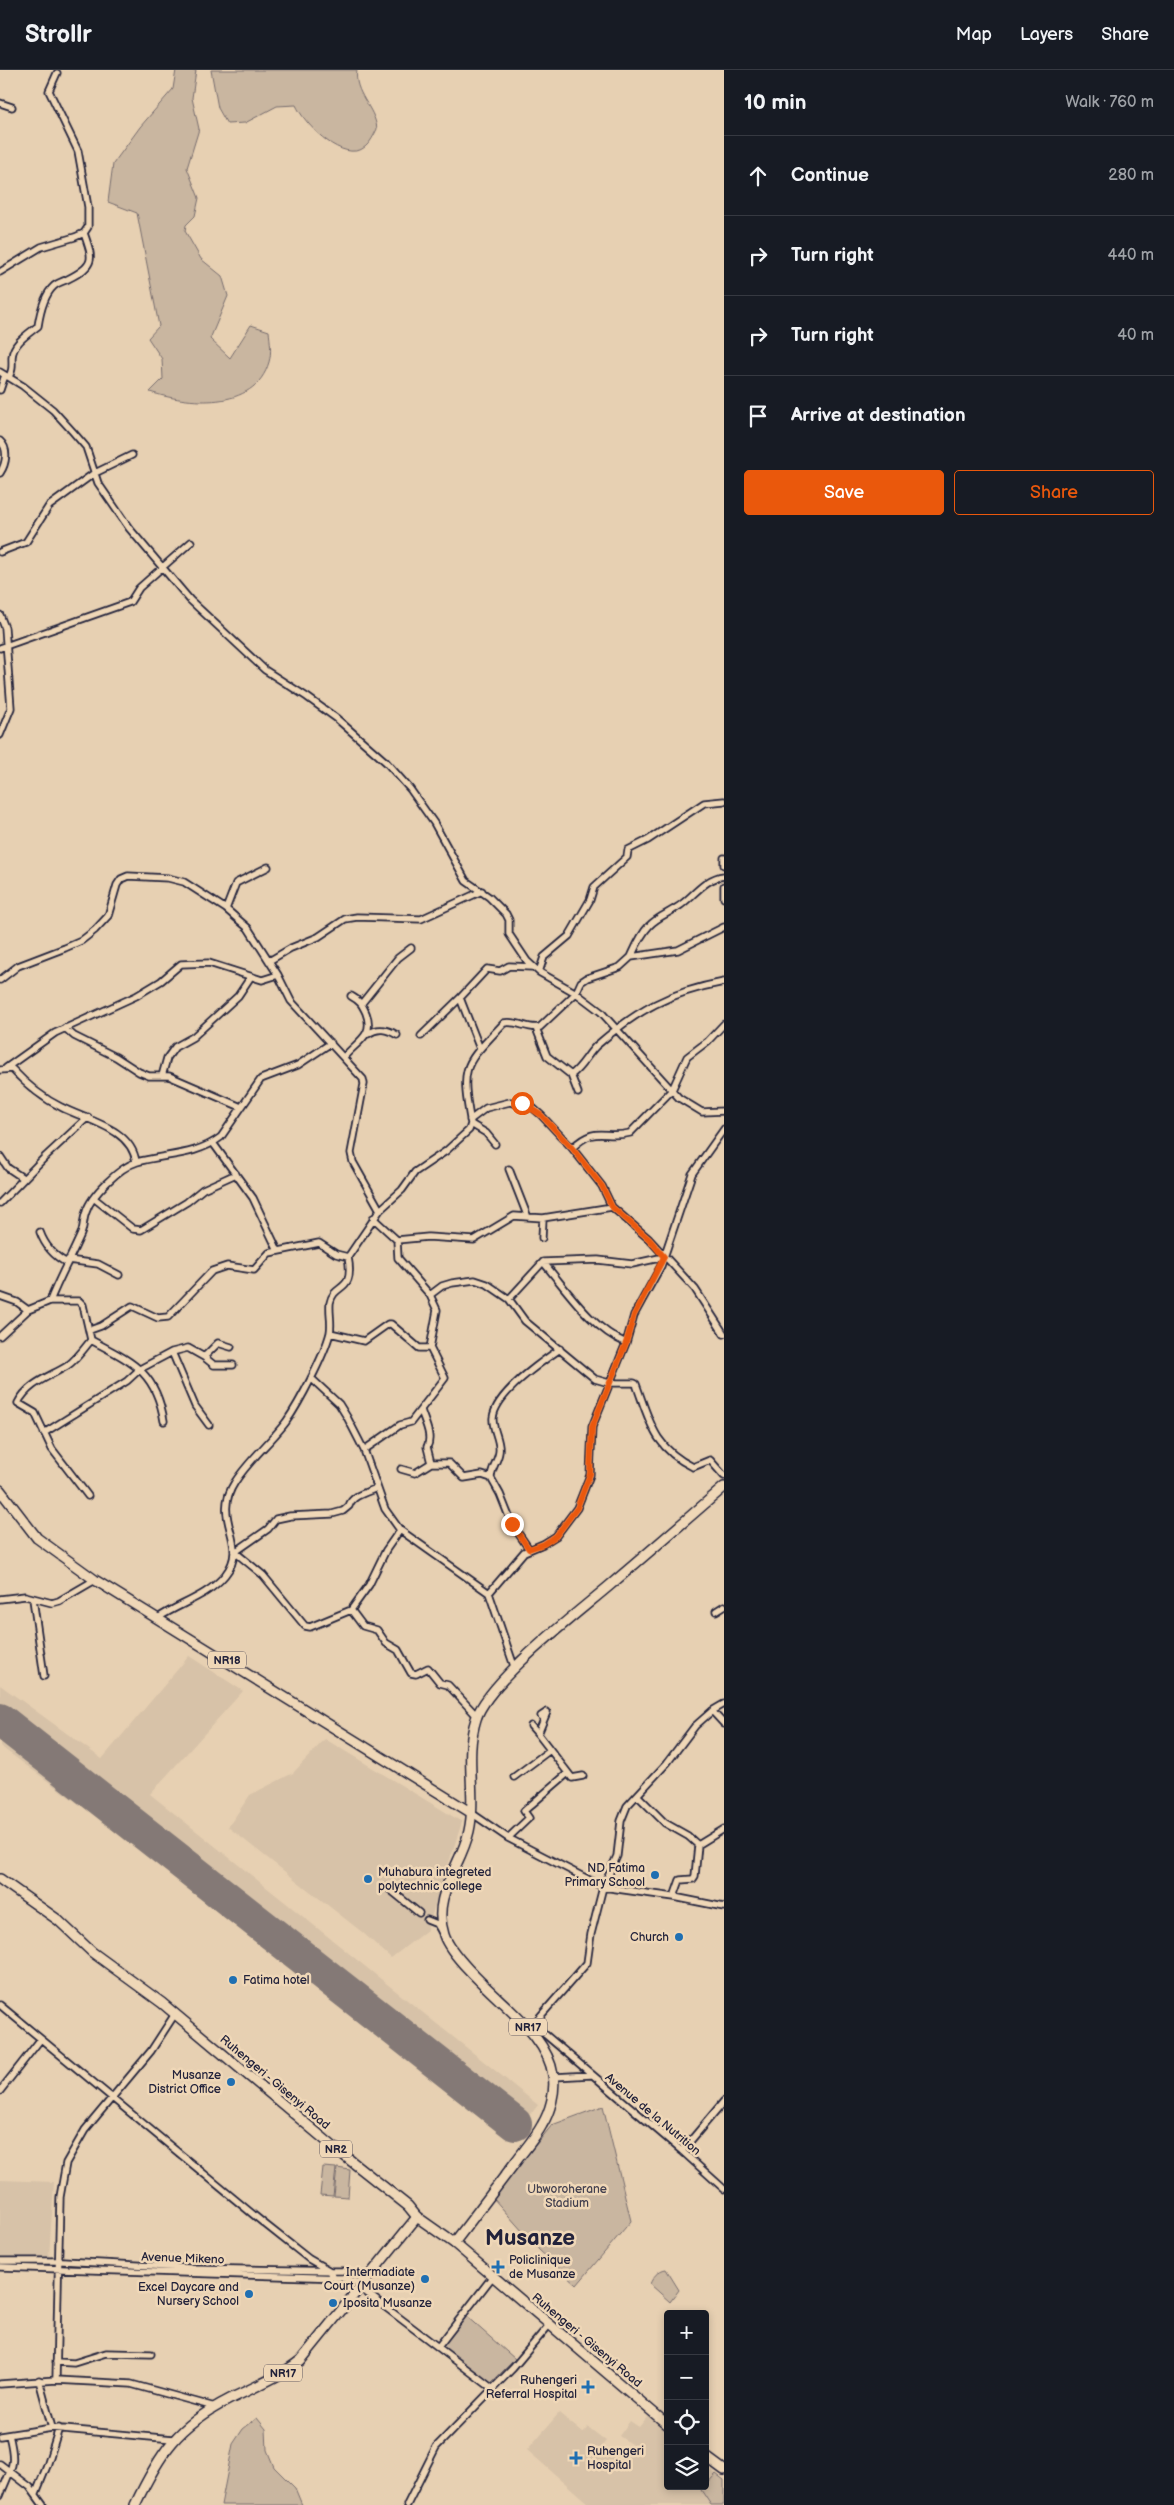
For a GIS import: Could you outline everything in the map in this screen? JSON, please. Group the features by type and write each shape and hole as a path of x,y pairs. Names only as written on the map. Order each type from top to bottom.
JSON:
{"main road":[{"name":"NR17","path":"454,2243 542,2126 551,2102 554,2077 532,2027 483,1984 454,1952 444,1934 440,1916 448,1878 468,1833 470,1812 469,1760 471,1735 477,1716 491,1691 576,1613 724,1487"},
{"name":"NR18","path":"2,1497 41,1542 95,1580 470,1812"},
{"name":"Ruhengeri - Gisenyi Road","path":"0,1879 58,1920 92,1952 175,2014 408,2206 417,2217 454,2243 664,2422"},
{"name":"NR17","path":"135,2505 149,2474 173,2439 190,2423 214,2407 284,2372 301,2360 417,2217"},
{"path":"709,2459 724,2470"}],"street":[{"path":"0,272 41,247 56,244 84,232 88,227 88,207 78,151 49,91 57,74"},
{"path":"0,103 12,107"},
{"path":"0,390 5,374 13,369 12,356 17,343 38,326 40,313 54,285 69,279 89,265 92,256 84,232"},
{"path":"5,374 24,386 53,410 86,447 93,474 129,528 190,600 265,670 336,718 386,762 410,790 434,823 466,881 482,891 506,914 509,920 509,934 527,961 540,972 576,993 617,1027 672,1090 702,1112 724,1111"},
{"path":"0,441 5,449 4,466 0,474"},
{"path":"0,552 20,546 26,542 49,506 93,474 132,455"},
{"path":"3,648 130,602 139,588 162,566 192,542"},
{"path":"0,615 4,628 3,648 11,708 0,735"},
{"path":"540,972 544,957 568,936 590,900 594,887 627,857 628,850 648,840 704,803 724,801"},
{"path":"724,858 724,866"},
{"path":"226,909 236,883 268,867"},
{"path":"0,980 18,966 81,941 96,930 108,916 117,885 128,876 158,876 184,882 226,909 248,928 278,975 291,1001 363,1079 364,1084 352,1146 353,1162 380,1210"},
{"path":"400,1530 386,1550 369,1585 351,1610 310,1627 305,1626 263,1575 236,1552 225,1509 225,1501 234,1483 287,1421 311,1378 330,1333 330,1303 351,1274 348,1258 373,1218 402,1190 415,1172 446,1151 469,1130 470,1122 466,1099 466,1072 468,1064 504,1023 540,1027 576,993 581,982 587,978 620,967 631,956 641,936 654,921 682,904 706,883 724,876"},
{"path":"724,886 724,898"},
{"path":"269,961 283,952 318,937 345,919 357,917 421,919 482,891"},
{"path":"631,956 678,950 724,927"},
{"path":"362,1003 398,958 411,948"},
{"path":"3,1069 55,1033 136,996 161,981 181,964 209,963 250,978 262,980 278,975"},
{"path":"421,1036 487,969 500,971 510,966 534,967"},
{"path":"162,1076 168,1058 175,1047 193,1037 238,996 250,978"},
{"path":"571,1075 587,1059 592,1049 617,1027 649,1006 696,988 724,982"},
{"path":"351,996 362,1003 370,1024 368,1034"},
{"path":"460,998 480,1049"},
{"path":"572,1148 591,1134 622,1135 630,1133 672,1090 687,1056 708,1040 724,1024"},
{"path":"65,1028 74,1036 116,1057 139,1072 170,1076 241,1108"},
{"path":"536,1028 547,1056 571,1075 578,1093"},
{"path":"344,1057 354,1045 378,1029 390,1031 397,1035"},
{"path":"50,1301 82,1232 86,1210 110,1179 120,1170 136,1162 188,1153 213,1143 221,1137 265,1076 298,1065 331,1043"},
{"path":"3,1069 12,1069 29,1087 61,1108 88,1118 130,1144 134,1150 136,1162"},
{"path":"470,1122 486,1108 499,1104 522,1103 541,1115 572,1148 602,1186 612,1207 649,1239 695,1289 724,1334"},
{"path":"0,1203 23,1178 88,1118"},
{"path":"470,1122 486,1133 495,1144"},
{"path":"489,1593 529,1549 544,1544 556,1536 577,1508 590,1474 592,1427 626,1343 634,1315 664,1257 692,1174 723,1132"},
{"path":"213,1143 253,1198 278,1251"},
{"path":"0,1156 8,1168 23,1178"},
{"path":"509,1169 527,1215"},
{"path":"95,1199 133,1229 141,1230 187,1202 203,1189 236,1174"},
{"path":"397,1240 428,1237 474,1240 514,1216 527,1215 543,1218 612,1207"},
{"path":"364,1450 400,1425 411,1422 445,1378 430,1348 437,1315 430,1295 398,1258 397,1240 373,1218"},
{"path":"542,1238 543,1218"},
{"path":"40,1232 44,1243 57,1257 68,1262 98,1264 119,1276"},
{"path":"90,1330 101,1326 132,1306 158,1318 168,1317 212,1271 227,1266 254,1270 269,1253 319,1243 336,1254 348,1258"},
{"path":"509,1299 543,1262 598,1260 632,1264 664,1257"},
{"path":"543,1262 582,1309 605,1332 626,1343"},
{"path":"430,1295 442,1286 475,1280 487,1284 509,1299 525,1321 595,1379 609,1383 634,1382 656,1437 676,1459 693,1467 710,1460 724,1476"},
{"path":"0,1296 17,1302 28,1310"},
{"path":"0,1336 28,1310 50,1301 78,1301 83,1305 91,1340 69,1365 37,1383 23,1394 18,1403 35,1413 52,1449 88,1496"},
{"path":"330,1333 364,1341 388,1324 392,1324 419,1348 430,1348"},
{"path":"91,1340 140,1369 146,1375 160,1400 164,1421"},
{"path":"204,1357 218,1343 232,1347"},
{"path":"44,1433 127,1381 140,1369 172,1352 188,1348 214,1365 233,1365"},
{"path":"529,1549 512,1524 491,1478 500,1451 493,1423 495,1410 526,1373 560,1349"},
{"path":"172,1352 195,1406 209,1425"},
{"path":"311,1378 339,1404 364,1450 385,1509 400,1530 489,1593 515,1669"},
{"path":"421,1410 429,1435 430,1442 427,1447 431,1463"},
{"path":"401,1469 415,1473 431,1463 448,1463 464,1478 482,1475 491,1478"},
{"path":"158,1618 210,1589 225,1574 236,1552 268,1529 276,1519 290,1516 337,1513 349,1506 350,1501 359,1495 378,1488"},
{"path":"0,1599 25,1596 52,1603 59,1601 95,1580"},
{"path":"33,1599 44,1676"},
{"path":"716,1611 724,1606"},
{"path":"351,1610 363,1626 377,1630 386,1643 398,1650 411,1673 416,1674 428,1668 440,1683 448,1685 477,1716"},
{"path":"532,2027 587,1963 591,1934 603,1887 617,1856 620,1821 626,1806 638,1796 668,1763 695,1726 712,1711 724,1704"},
{"path":"712,1711 724,1724"},
{"path":"538,1734 547,1712 541,1716"},
{"path":"531,1726 572,1778 583,1776"},
{"path":"514,1777 550,1750"},
{"path":"508,1838 529,1818 524,1812 568,1773"},
{"path":"638,1796 664,1823 698,1845"},
{"path":"470,1812 508,1838 603,1887 674,1896 724,1906"},
{"path":"698,1845 724,1829"},
{"path":"674,1896 680,1880 693,1879 695,1876 698,1845"},
{"path":"387,1887 419,1914"},
{"path":"427,1920 437,1924 444,1934"},
{"path":"0,2005 40,2040 319,2266 330,2272 334,2278"},
{"path":"56,2380 60,2196 66,2164 85,2130 166,2030 175,2014"},
{"name":"Avenue de la Nutrition","path":"532,2027 682,2151 724,2190"},
{"path":"0,2091 40,2040"},
{"name":"Avenue de la Nutrition","path":"554,2077 591,2075"},
{"path":"682,2151 724,2101"},
{"name":"Avenue Mikeno","path":"0,2261 334,2278 362,2284"},
{"name":"Avenue Mikeno","path":"0,2266 60,2265 343,2271 358,2276 362,2284"},
{"path":"310,2278 319,2266"},
{"path":"438,2346 493,2276"},
{"path":"362,2284 493,2389"},
{"path":"407,2505 436,2447 493,2389 550,2324"},
{"path":"56,2362 74,2363 106,2352 151,2354"},
{"path":"39,2380 52,2428"},
{"path":"0,2384 56,2380 131,2384 214,2407"},
{"path":"36,2493 59,2428"},
{"path":"0,2436 59,2428 173,2439"},
{"path":"0,2496 12,2472 14,2459 9,2435"},
{"path":"0,2464 36,2493 44,2505"}],"shaded area":[{"path":"189,1656 243,1691 150,1794 538,2105 515,2135 376,2033 249,1930 0,1746 0,1685 102,1759"},
{"name":"Muhabura integreted polytechnic college","path":"325,1739 462,1822 427,1930 391,1958 362,1932 228,1827 250,1795 293,1773"},
{"path":"0,2180 54,2182 49,2257 0,2257"},
{"name":"Ruhengeri Hospital","path":"559,2413 583,2433 588,2427 606,2441 602,2446 621,2461 634,2446 619,2436 630,2421 639,2427 648,2416 664,2430 664,2490 709,2490 709,2468 724,2480 724,2505 590,2505 527,2450"}],"green space":[{"path":"176,70 196,70 192,98 199,129 187,168 199,198 195,216 186,225 185,231 201,259 222,276 228,296 210,339 230,358 251,325 269,331 270,358 261,378 250,389 235,397 218,400 182,399 150,392 163,379 162,359 148,338 159,326 137,213 108,202 113,164 140,127 173,89"},
{"path":"211,70 357,70 358,86 377,129 366,146 360,150 351,151 341,149 322,137 306,121 296,105 277,106 245,123 227,124 218,108"},
{"name":"Ubworoherane Stadium","path":"603,2106 631,2221 577,2285 539,2250 493,2198 552,2125"},
{"path":"323,2167 336,2168 333,2196 320,2195"},
{"path":"337,2168 350,2170 348,2197 334,2196"},
{"path":"666,2269 679,2290 670,2302 650,2284 656,2274"},
{"path":"466,2316 515,2359 491,2383 441,2347"},
{"path":"257,2418 266,2429 267,2450 274,2467 295,2488 302,2505 221,2505 233,2444 243,2429"},
{"path":"716,2474 724,2480 724,2505 711,2505 701,2490 709,2490 709,2481"}],"runway":[{"path":"0,1720 515,2124"}],"place":[{"name":"ND Fatima Primary School","path":"655,1875"},
{"name":"Muhabura integreted polytechnic college","path":"368,1879"},
{"name":"Church","path":"679,1937"},
{"name":"Fatima hotel","path":"233,1980"},
{"name":"Musanze District Office","path":"231,2082"},
{"name":"Policlinique de Musanze","path":"498,2267"},
{"name":"Intermadiate Court (Musanze)","path":"425,2279"},
{"name":"Excel Daycare and Nursery School","path":"249,2294"},
{"name":"Iposita Musanze","path":"333,2303"},
{"name":"Ruhengeri Referral Hospital","path":"588,2387"},
{"name":"Ruhengeri Hospital","path":"576,2458"}],"district":[{"name":"Musanze","path":"530,2237"}],"route":[{"path":"512,1524 529,1549 544,1544 556,1536 565,1527 577,1508 590,1474 592,1427 626,1343 634,1315 664,1257 649,1239 612,1207 602,1186 572,1148 541,1115 532,1107 522,1103"}]}
